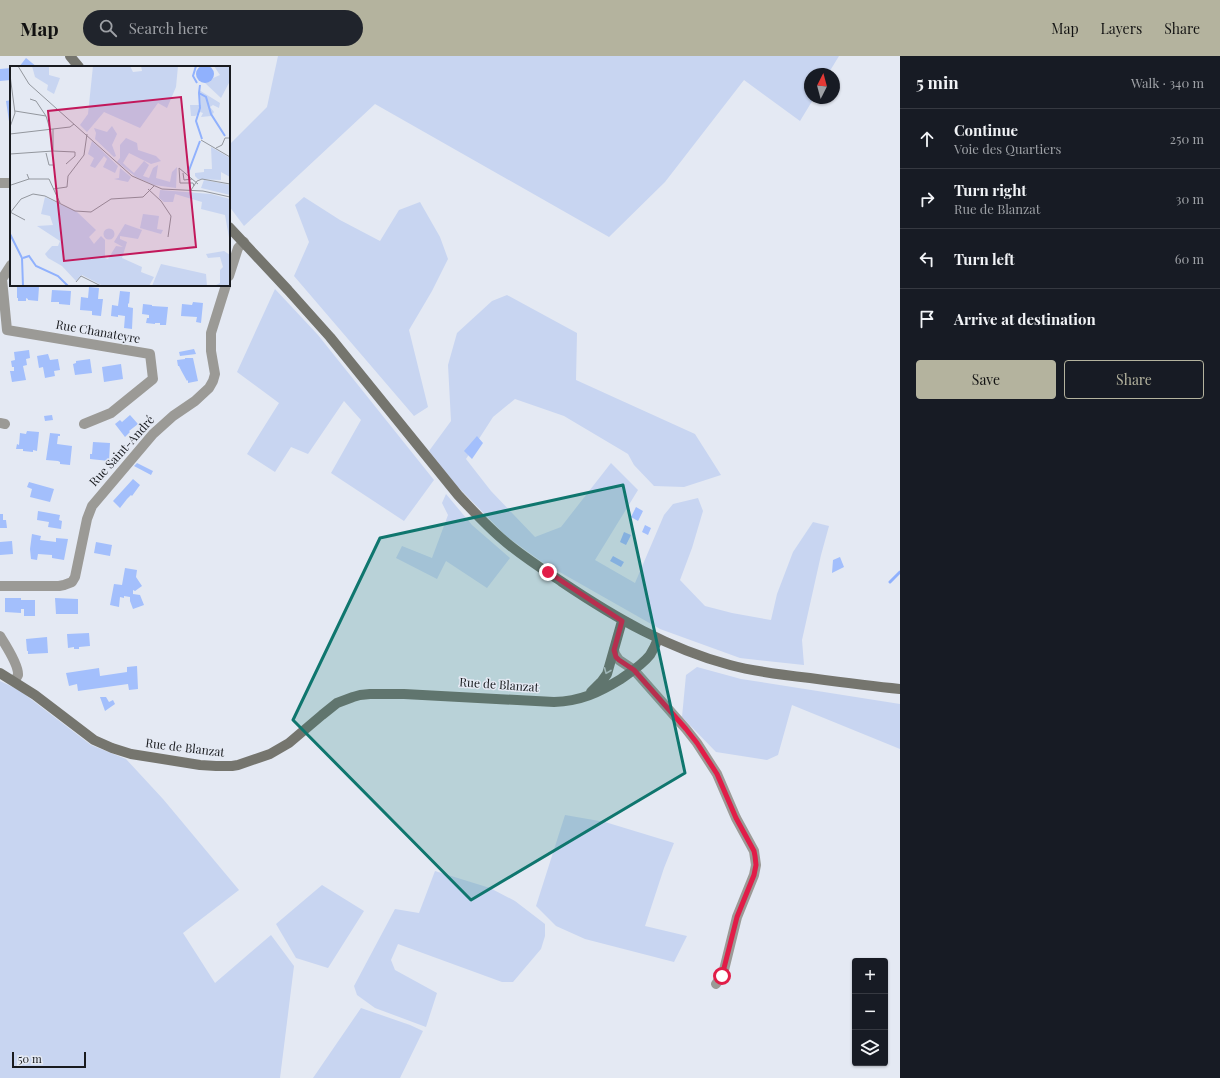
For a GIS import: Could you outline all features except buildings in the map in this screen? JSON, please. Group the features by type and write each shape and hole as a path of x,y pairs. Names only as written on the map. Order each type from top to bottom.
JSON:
{"main road":[{"path":"70,56 78,66"},
{"path":"230,228 324,331 458,495 500,538 519,553 622,621 658,639 711,660 768,673 900,690"},
{"name":"Rue de Blanzat","path":"586,696 597,687 607,674 622,621"},
{"name":"Rue de Blanzat","path":"0,673 42,700 94,740 112,748 131,754 200,765 232,766 270,754 289,743 337,703 360,695 404,694 554,702 572,700 586,696 600,691 634,670 650,655 658,639"}],"street":[{"path":"230,273 238,248 244,242"},
{"name":"Rue Chanateyre","path":"10,267 2,279 4,330 150,354 153,378 111,413 84,424"},
{"name":"Rue Saint-André","path":"0,586 64,586 72,582 75,577 87,519 92,506 153,434 173,416 206,392 213,381 215,371 211,351 211,333 226,286"},
{"path":"0,636 17,669 18,675 14,681"},
{"path":"614,650 619,660 634,670 686,729 707,757 717,774 736,818 754,851 756,865 754,875 737,917 723,974 716,984"}],"highlighted area":[{"path":"623,485 685,773 471,900 293,720 380,538"}],"shaded area":[{"path":"278,56 839,56 832,68 804,68 804,104 810,104 800,121 744,80 665,182 609,237 375,104 244,226 230,207 230,144 267,107"},
{"path":"304,197 340,220 380,241 399,210 420,202 440,237 448,259 432,291 409,330 428,407 414,416 294,276 309,242 295,205"},
{"path":"275,289 318,335 434,480 404,521 331,473 361,420 344,401 308,454 291,447 275,472 247,454 279,403 237,372"},
{"path":"507,295 577,333 576,380 695,434 721,475 684,487 654,486 634,465 628,454 564,416 515,399 493,417 466,459 491,491 535,537 561,527 611,463 638,490 595,560 635,583 664,515 673,504 698,498 703,511 692,548 680,580 705,606 732,613 771,620 777,594 793,552 813,522 829,526 802,640 804,665 740,658 660,629 542,562 506,536 457,486 429,451 451,421 448,365 457,333 492,301"},
{"path":"446,494 472,525 510,558 487,588 446,561 437,579 396,558 402,546 432,558 448,515 442,503"},
{"path":"697,667 741,679 900,704 900,749 792,705 778,755 767,760 716,752 682,717 686,675"},
{"path":"0,681 19,690 91,745 126,759 163,799 239,890 183,933 215,983 271,935 294,966 280,1078 0,1078"},
{"path":"565,815 605,822 674,843 645,926 687,936 674,962 585,939 556,926 536,906"},
{"path":"435,871 490,888 515,901 545,924 545,936 541,949 513,982 502,982 398,944 391,960 395,970 437,993 426,1027 375,1008 357,995 354,986 395,909 419,913"},
{"path":"322,885 364,911 328,968 296,958 276,924"},
{"path":"361,1008 423,1031 400,1078 313,1078"}],"waterway":[{"path":"890,582 900,572"}],"route":[{"path":"548,572 622,621 614,650 616,657 634,670 686,729 707,757 717,774 743,833 754,851 756,865 754,875 740,907 722,976"}]}
